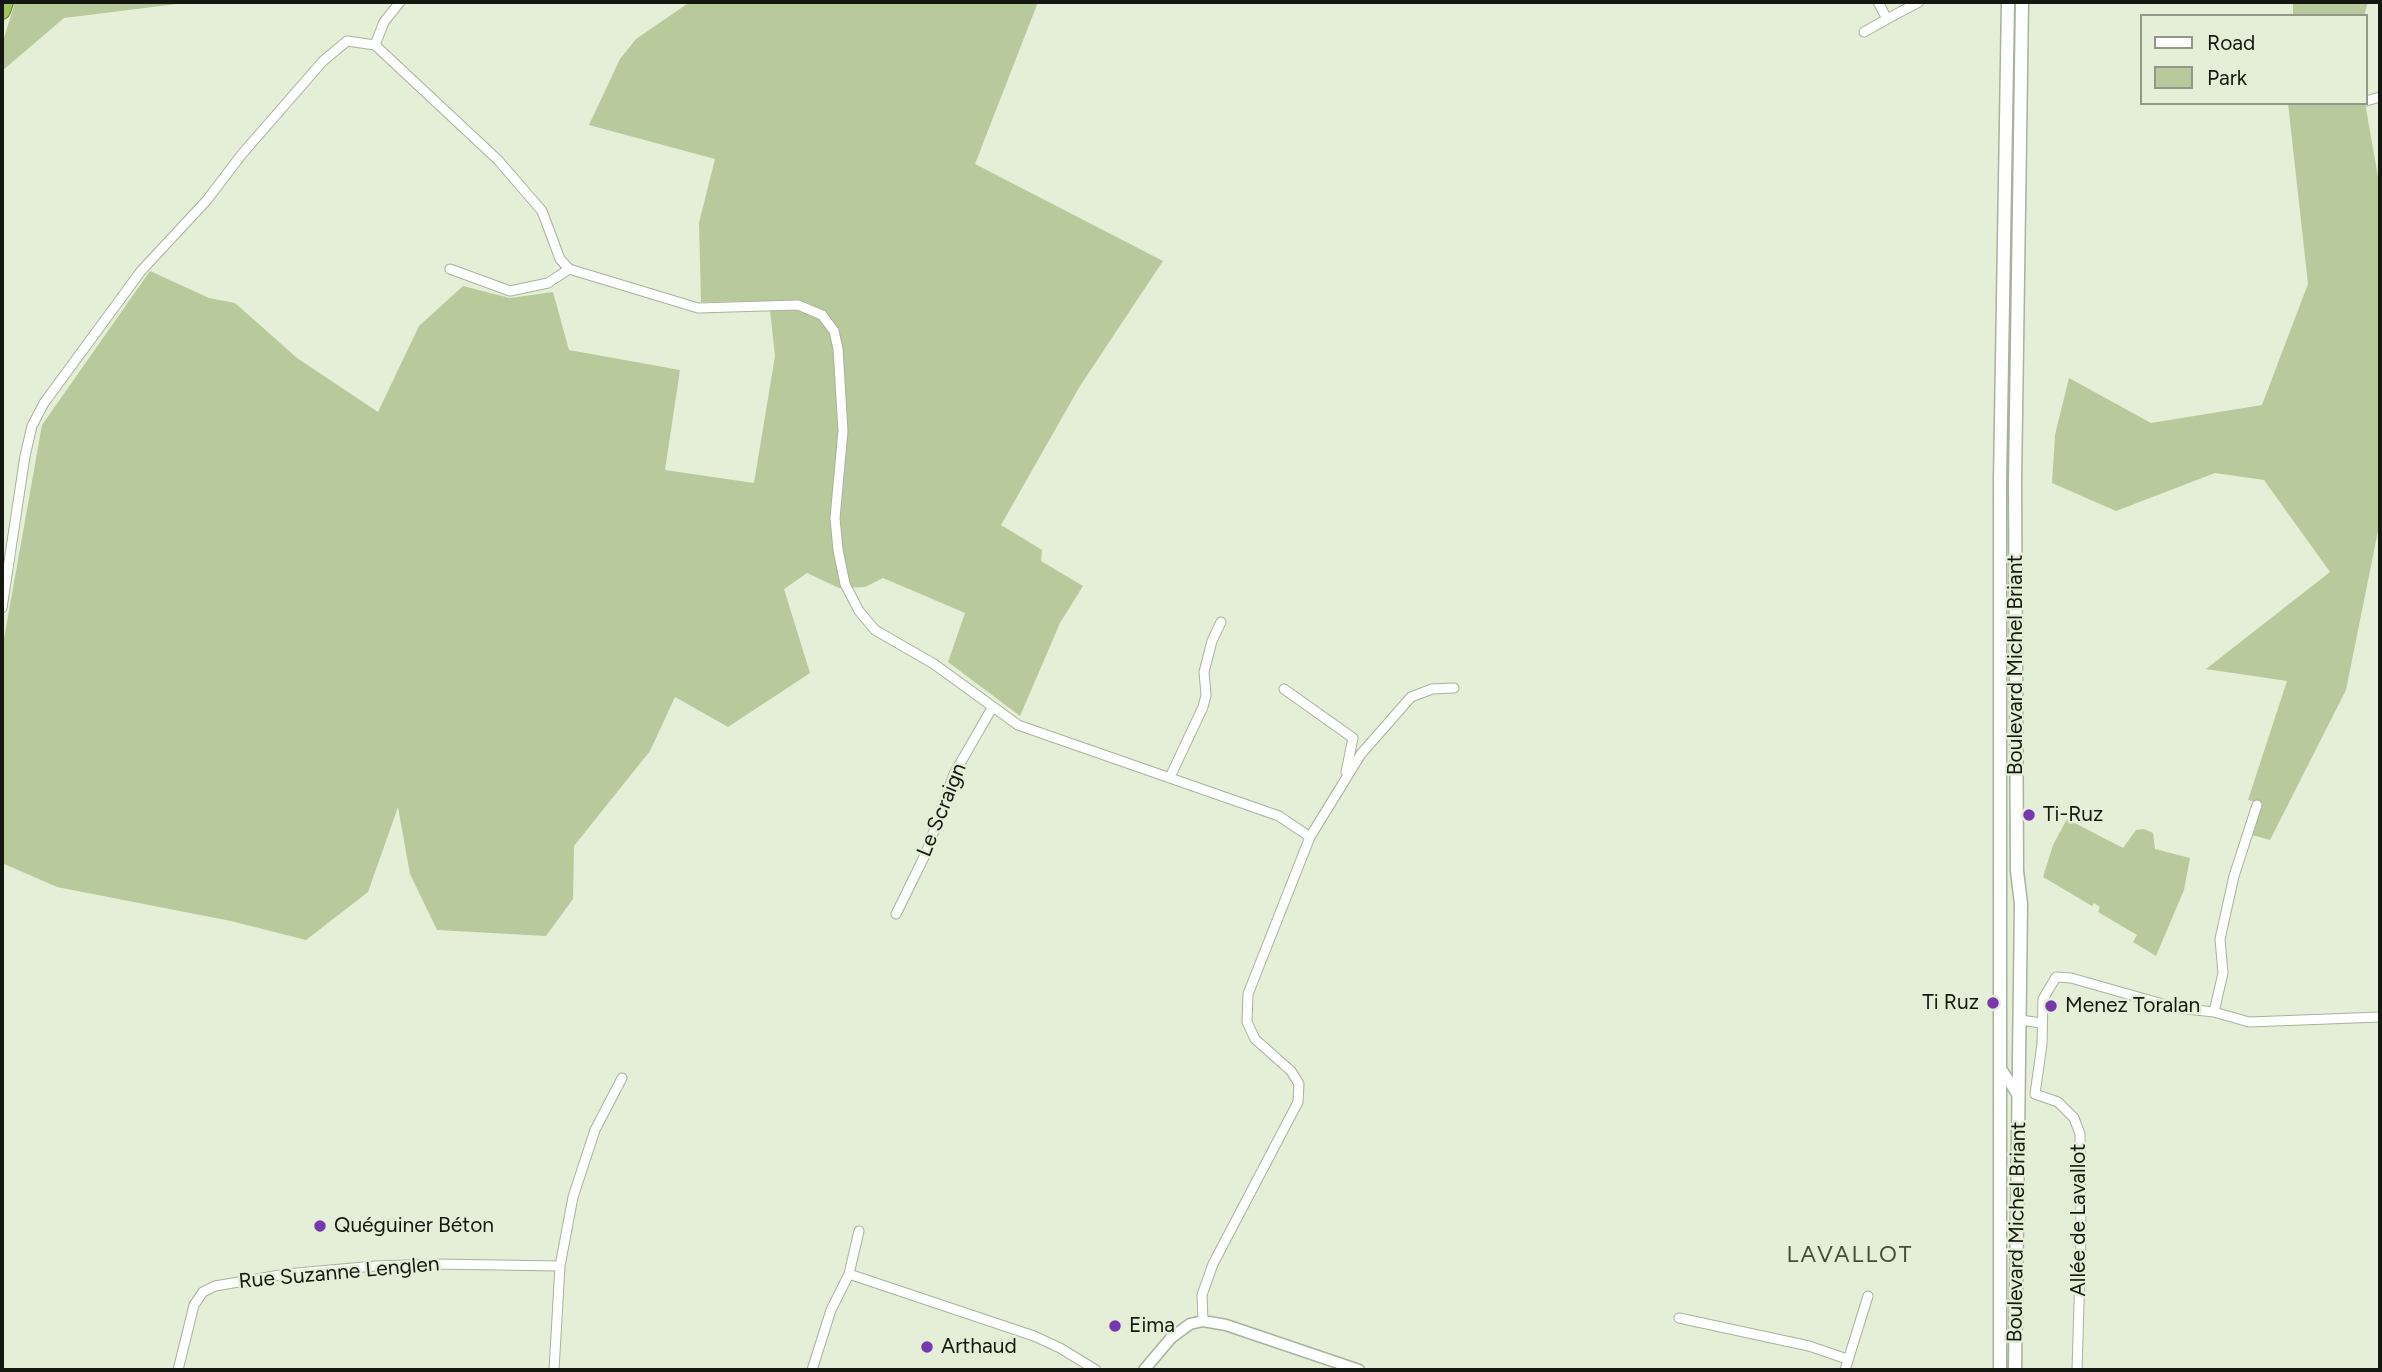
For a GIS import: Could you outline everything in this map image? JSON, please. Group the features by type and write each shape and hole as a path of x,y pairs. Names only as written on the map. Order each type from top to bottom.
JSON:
{"highway":[{"path":"2,11 5,2"}],"main road":[{"name":"Boulevard Michel Briant","path":"2000,1370 2000,480 2008,2"},
{"name":"Boulevard Michel Briant","path":"2015,1370 2021,904 2017,871 2015,482 2022,2"},
{"path":"2006,183 2021,183"}],"street":[{"path":"375,46 384,22 400,2"},
{"path":"1878,2 1887,19"},
{"path":"1864,32 1919,2"},
{"path":"2,608 25,456 32,426 44,403 141,271 207,200 242,154 323,61 347,41 375,46 498,160 542,211 560,258 569,269 698,308 798,305 822,314 834,331 838,349 843,431 835,518 845,584 859,611 875,630 934,664 1018,725 1279,816 1310,837"},
{"path":"450,269 510,291 548,283 569,269"},
{"path":"1170,777 1203,707 1206,695 1204,671 1212,640 1222,622"},
{"path":"1203,1321 1202,1295 1213,1264 1298,1102 1299,1084 1291,1071 1255,1039 1247,1022 1248,994 1310,837 1361,754 1411,697 1432,689 1454,688"},
{"path":"1284,689 1353,738 1345,781"},
{"name":"Le Scraign","path":"896,914 926,853 954,774 992,708"},
{"path":"2214,1012 2222,973 2223,926 2234,876 2257,805"},
{"path":"2000,1068 2019,1097 2035,1094 2043,999 2056,977 2071,978 2178,1008 2214,1012 2249,1022 2380,1017"},
{"path":"2020,1020 2042,1023"},
{"path":"554,1370 560,1266 573,1197 587,1153 622,1078"},
{"name":"Allée de Lavallot","path":"2035,1094 2058,1102 2074,1118 2080,1134 2081,1237 2077,1370"},
{"path":"812,1370 831,1310 849,1274 859,1231"},
{"name":"Rue Suzanne Lenglen","path":"178,1370 194,1305 203,1293 215,1286 286,1274 387,1266 560,1266"},
{"path":"849,1274 1034,1336 1096,1370"},
{"path":"1845,1370 1868,1296"},
{"path":"1679,1318 1809,1346 1847,1359"},
{"path":"1144,1370 1171,1338 1190,1324 1203,1321 1226,1325 1359,1370"}],"green space":[{"path":"15,2 185,3 64,18 2,71 2,45"},
{"path":"687,2 1038,2 975,164 1163,261 1080,386 1001,525 1042,550 1041,561 1083,586 1060,623 1020,716 948,662 965,613 883,578 865,587 839,588 807,573 784,589 810,673 728,727 675,697 650,751 574,846 573,899 546,936 437,930 410,874 398,807 368,892 306,940 231,921 57,887 2,863 2,650 42,425 150,271 209,298 235,303 297,358 378,412 419,326 463,286 510,298 553,292 569,350 680,370 665,470 754,483 775,356 769,301 701,302 699,223 715,159 589,125 620,59 636,39"},
{"path":"2293,2 2368,2 2365,14 2293,14"},
{"path":"2288,105 2365,105 2380,188 2380,521 2346,690 2270,840 2252,835 2261,803 2248,800 2287,681 2206,669 2330,572 2264,480 2215,473 2116,511 2052,483 2055,435 2069,378 2151,423 2262,405 2308,284"},
{"path":"2067,819 2123,848 2136,830 2144,829 2153,833 2155,849 2190,858 2184,890 2156,956 2133,942 2137,935 2098,912 2100,907 2094,903 2092,906 2043,877 2053,845"}],"place":[{"name":"Ti-Ruz","path":"2029,815"},
{"name":"Ti Ruz","path":"1993,1003"},
{"name":"Menez Toralan","path":"2051,1006"},
{"name":"Quéguiner Béton","path":"320,1226"},
{"name":"Eima","path":"1115,1326"},
{"name":"Arthaud","path":"927,1347"}],"district":[{"name":"LAVALLOT","path":"1850,1255"}]}
